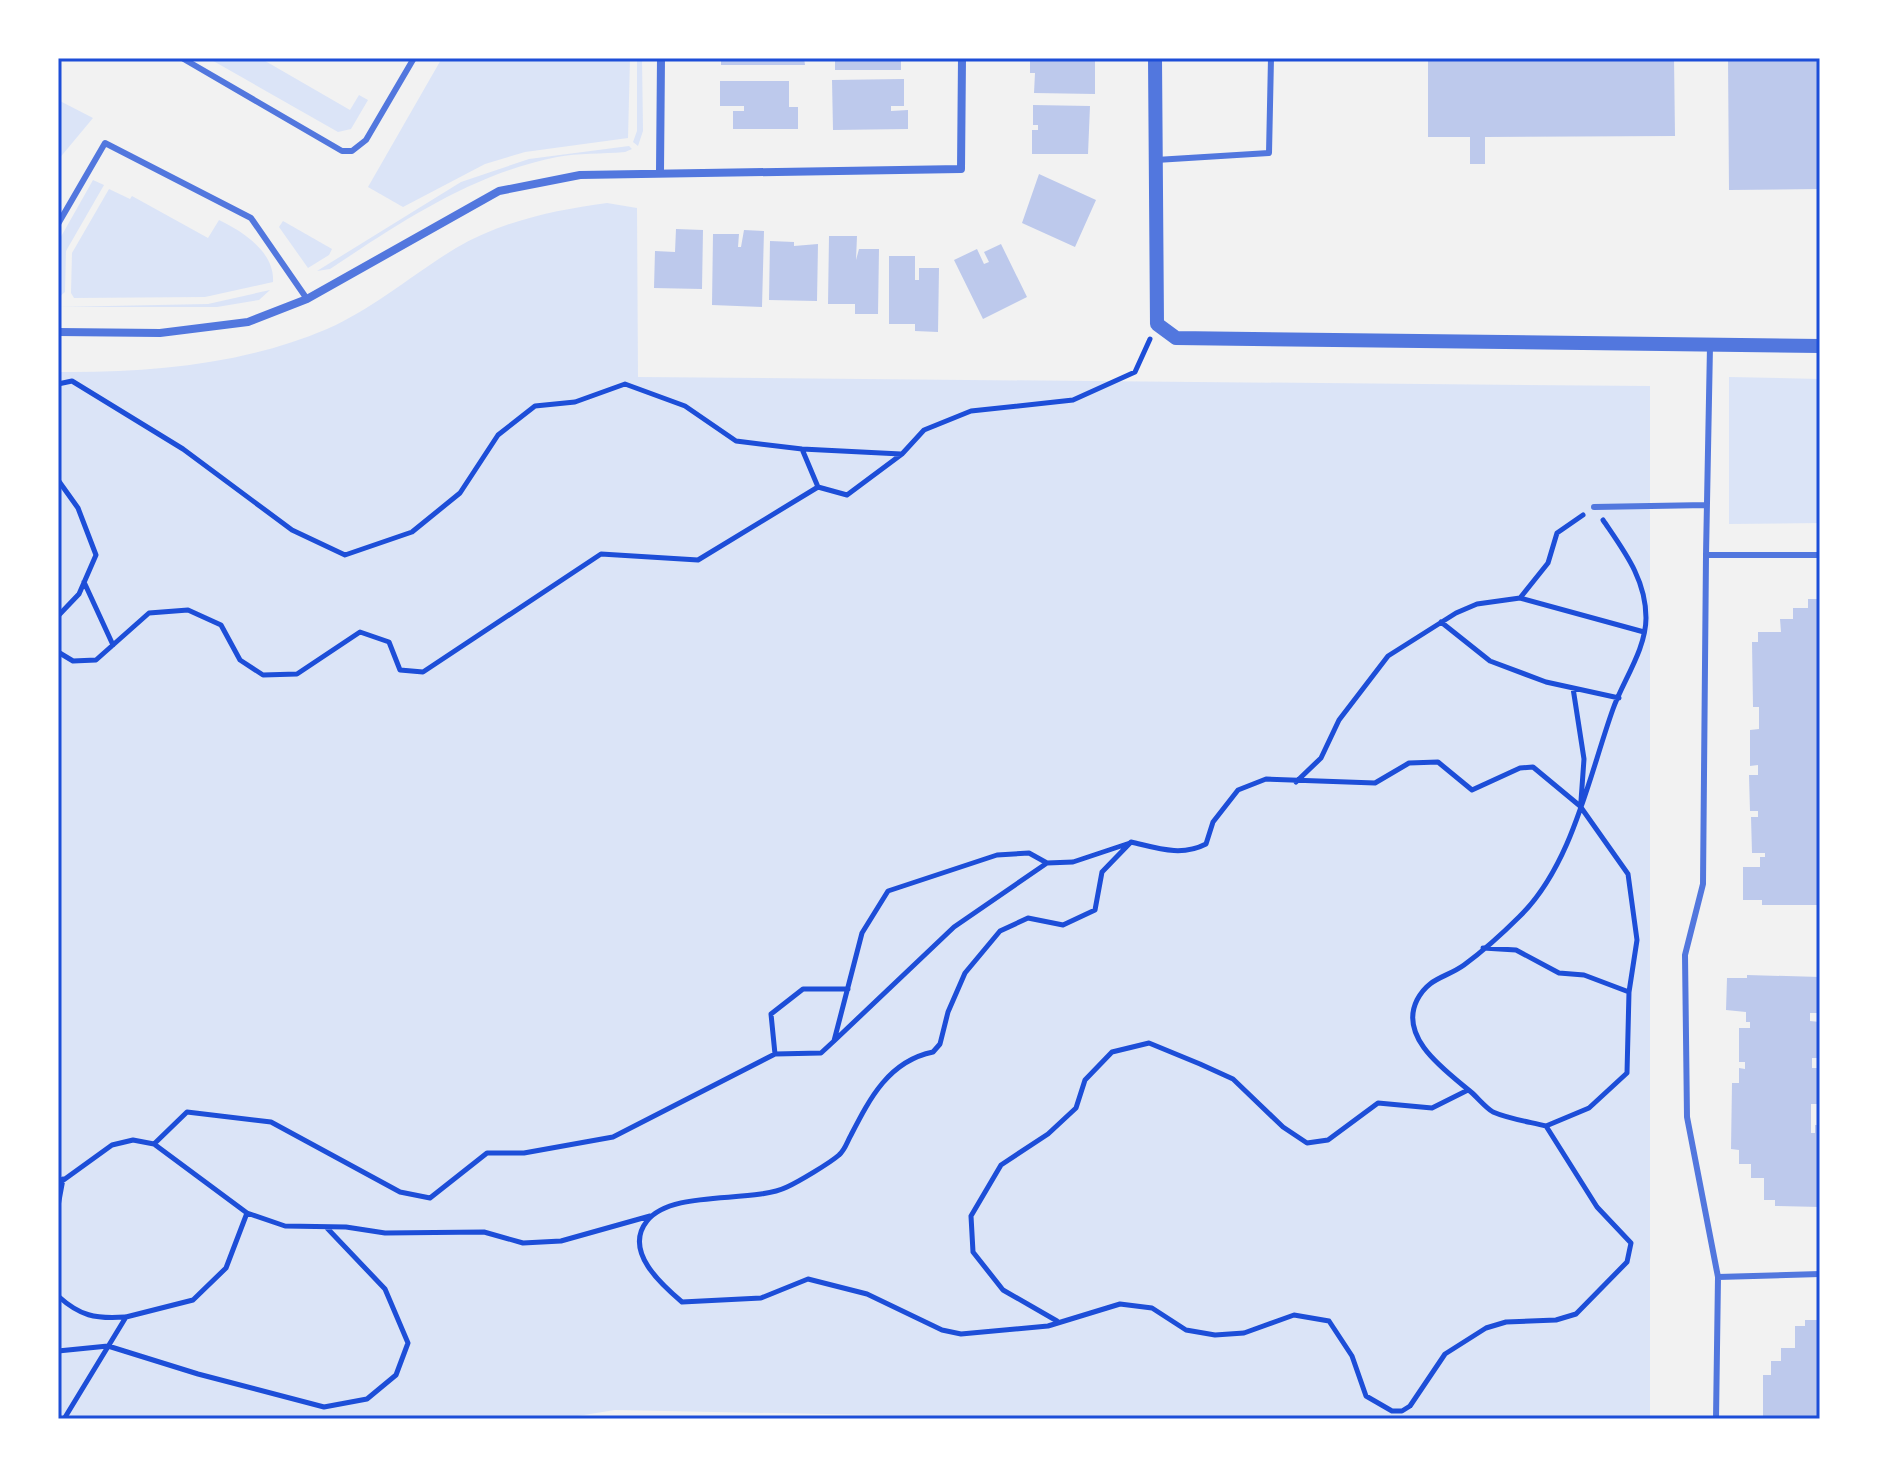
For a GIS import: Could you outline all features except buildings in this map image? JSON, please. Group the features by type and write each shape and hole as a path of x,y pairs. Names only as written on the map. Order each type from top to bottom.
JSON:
{"street":[{"path":"660,171 661,58"},
{"path":"58,332 160,333 259,318 307,299 499,191 580,175 660,171 961,169 962,58"},
{"path":"1155,58 1157,324 1176,338 1820,346"}],"lane":[{"path":"182,58 342,151 352,151 366,140 414,58"},
{"path":"1155,160 1269,153 1271,58"},
{"path":"58,224 105,143 251,218 307,299"},
{"path":"1710,345 1703,884 1685,955 1687,1117 1718,1277 1716,1419"},
{"path":"1594,507 1707,505"},
{"path":"1706,555 1820,555"},
{"path":"1718,1277 1820,1274"}],"path":[{"path":"58,652 73,661 96,660 149,613 188,610 221,625 240,660 263,675 297,674 360,632 389,642 400,670 423,672 601,554 698,560 818,487 847,495 902,454 924,430 971,411 1073,400 1135,372 1157,324"},
{"path":"58,384 72,381 183,449 292,530 345,555 412,532 460,493 498,435 535,406 575,402 625,384 685,406 736,441 802,449 902,454"},
{"path":"802,449 818,487"},
{"path":"58,480 78,508 96,555 79,594 58,616"},
{"path":"834,1041 862,933 888,891 997,855 1029,853 1047,863 1073,862 1131,842 1181,853 1194,850 1206,844 1213,822 1238,790 1266,779 1375,783 1409,763 1438,762 1472,790 1520,768 1533,767 1580,806 1628,874 1637,940 1629,992 1627,1073 1589,1108 1546,1126 1493,1111 1452,1079 1414,1031 1417,1000 1430,982 1462,967 1521,916 1547,885 1580,806 1644,632 1646,613 1638,572 1594,507 1557,533 1548,563 1520,598"},
{"path":"84,582 113,645"},
{"path":"1296,782 1321,758 1339,720 1388,656 1441,622 1477,604 1520,598 1644,632"},
{"path":"1441,622 1490,661 1573,688 1619,698"},
{"path":"1573,688 1584,759 1580,806"},
{"path":"58,1184 63,1177 81,1171 112,1145 133,1140 154,1144 247,1213 285,1226 385,1233 484,1232 523,1243 561,1241 673,1206 786,1188 840,1155 865,1105 896,1067 913,1057 933,1052 940,1044 948,1012 965,973 1000,931 1028,918 1063,925 1095,910 1102,872 1131,842"},
{"path":"154,1144 187,1112 271,1122 400,1192 430,1198 487,1153 524,1153 613,1137 775,1054 821,1053 912,971 954,927 1047,863"},
{"path":"1483,948 1516,950 1559,973 1584,975 1629,992"},
{"path":"775,1054 771,1014 803,989 848,989"},
{"path":"1058,1322 1003,1290 973,1252 971,1216 1001,1165 1048,1134 1076,1108 1085,1080 1112,1052 1149,1043 1233,1079 1283,1127 1307,1143 1328,1140 1378,1103 1432,1108 1469,1090"},
{"path":"655,1214 642,1230 641,1251 654,1279 682,1302 761,1298 808,1279 867,1294 951,1333 971,1334 1058,1322 1120,1304 1152,1308 1177,1326 1215,1335 1244,1333 1294,1315 1329,1321 1352,1356 1366,1396 1382,1408 1402,1411 1452,1347 1496,1324 1556,1320 1576,1314 1627,1262 1631,1243 1627,1234 1597,1207 1546,1126"},
{"path":"58,1206 63,1177"},
{"path":"58,1296 76,1312 95,1319 126,1317 193,1300 226,1268 247,1213"},
{"path":"58,1351 108,1346 198,1374 324,1407 367,1399 396,1375 408,1343 385,1289 326,1227"},
{"path":"64,1419 126,1317"}],"shaded area":[{"path":"208,58 260,58 350,110 359,95 368,100 351,129 338,132"},
{"path":"442,58 630,58 628,138 525,152 485,164 403,207 368,187"},
{"path":"637,58 642,58 643,131 638,146 633,142 637,131"},
{"path":"58,100 93,118 58,160"},
{"path":"629,146 632,149 625,152 557,157 496,175 411,217 330,269 317,271 461,182 529,159"},
{"path":"93,180 104,185 66,251 65,292 58,298 58,242"},
{"path":"109,189 130,199 132,196 208,238 219,220 228,225 263,252 269,261 273,282 205,297 74,298 71,293 72,253"},
{"path":"607,203 637,208 638,377 1650,386 1650,1419 1080,1419 615,1410 559,1419 58,1419 58,372 126,371 195,364 229,359 295,341 361,312 456,248 492,231 548,213"},
{"path":"283,221 332,249 329,255 308,268 279,227"},
{"path":"270,290 259,300 217,307 58,307 208,304"},
{"path":"1729,377 1820,379 1820,523 1729,524"}]}
